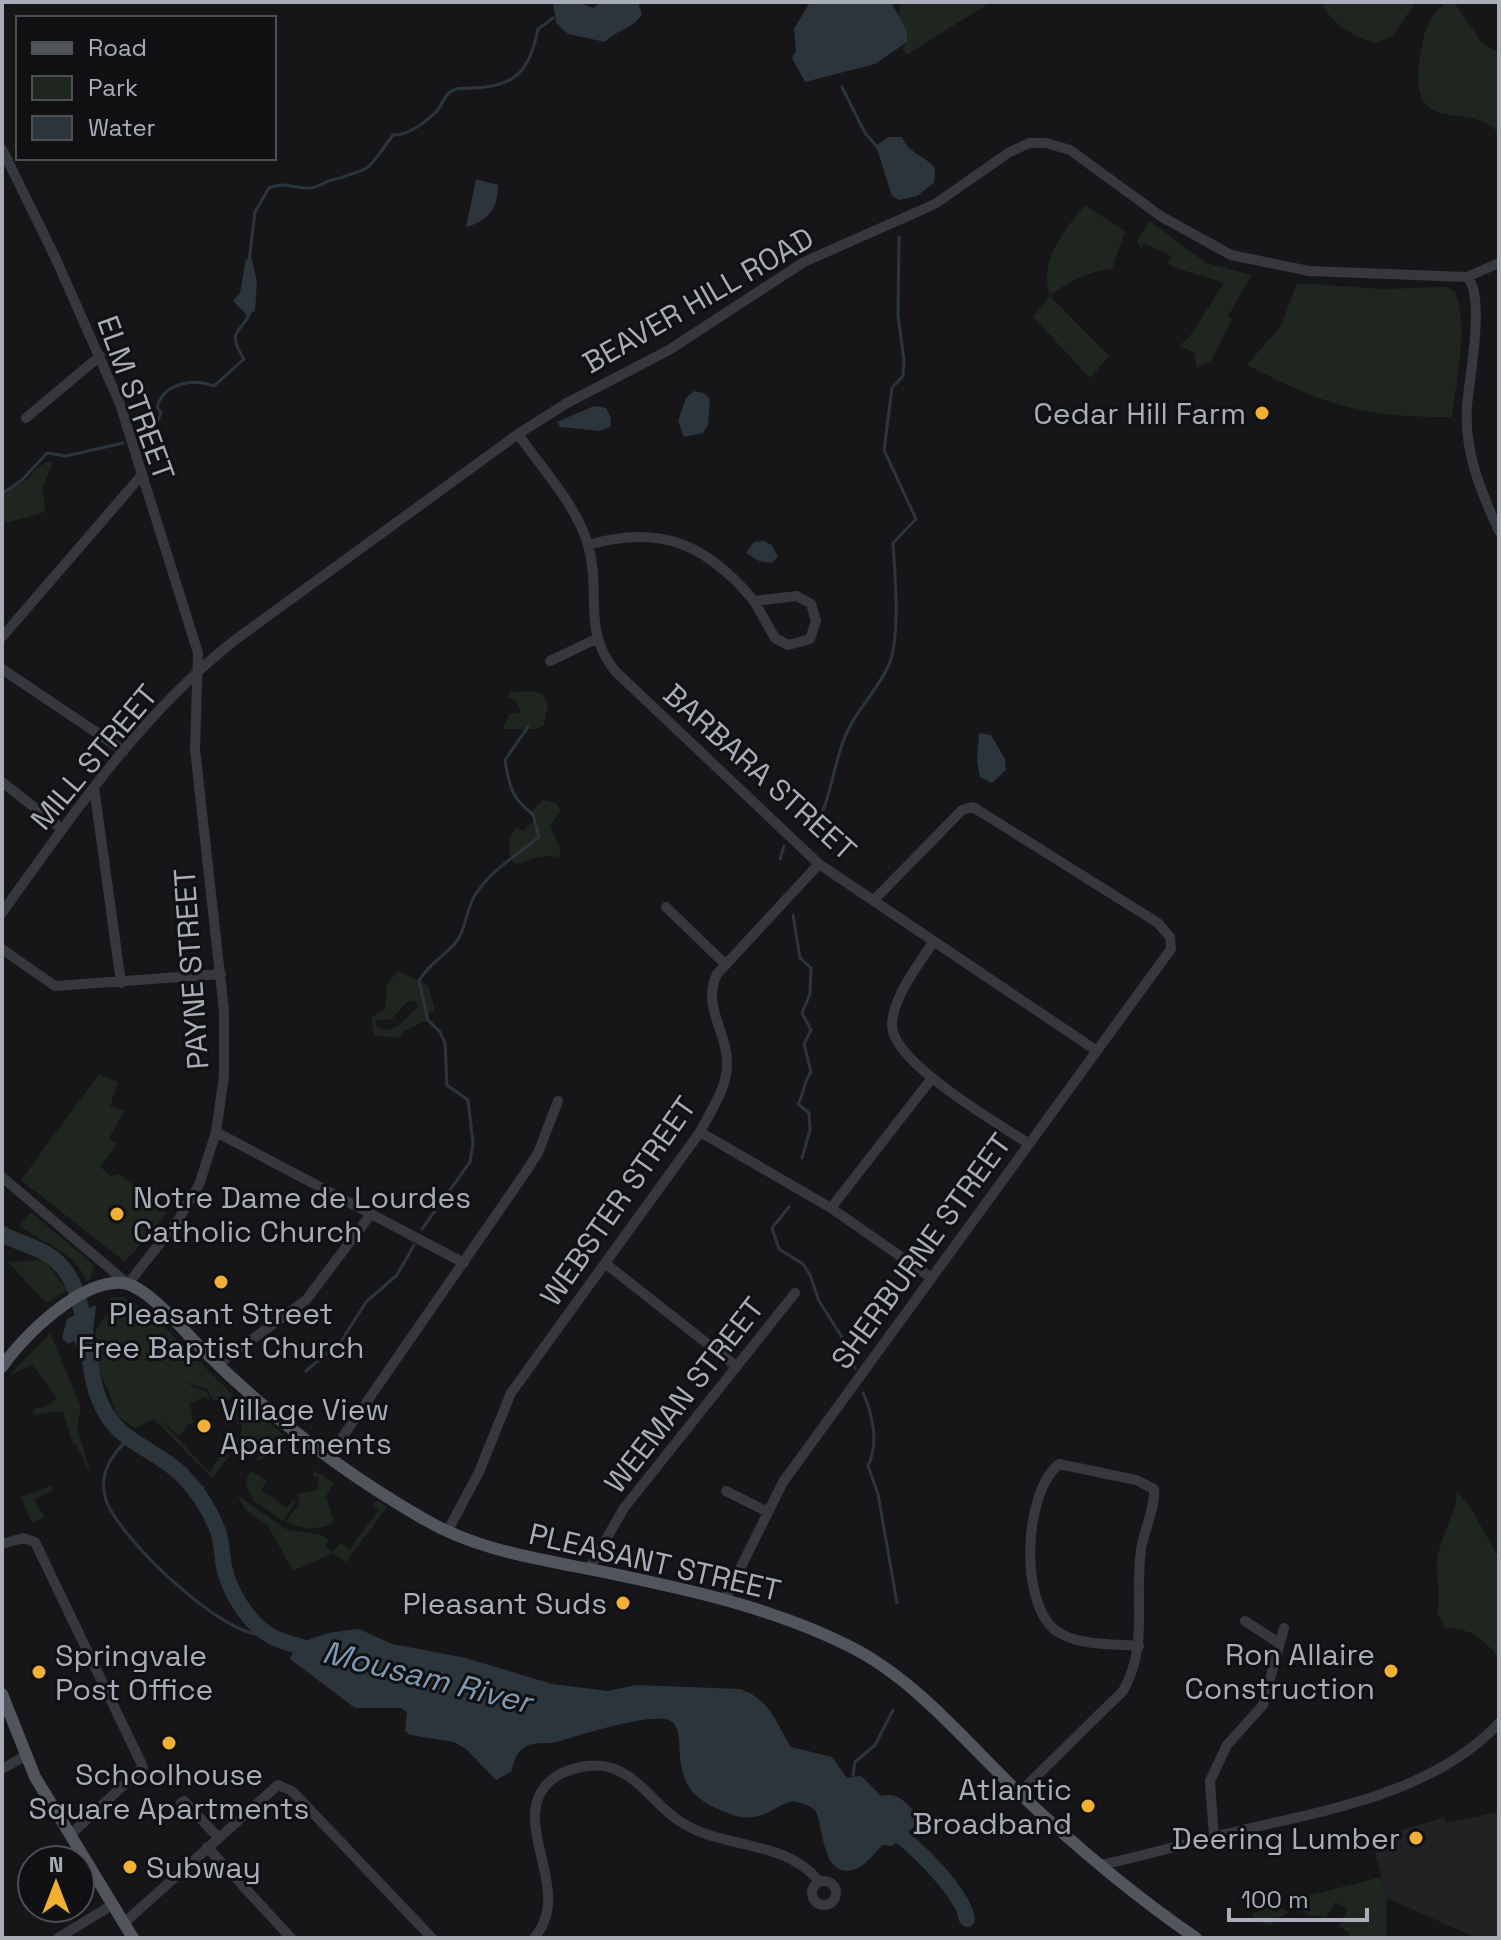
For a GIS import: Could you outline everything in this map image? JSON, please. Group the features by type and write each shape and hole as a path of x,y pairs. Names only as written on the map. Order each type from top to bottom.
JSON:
{"main road":[{"path":"2,1367 20,1343 55,1311 97,1290 128,1284"},
{"name":"PLEASANT STREET","path":"128,1284 162,1309 264,1408 407,1509 447,1532 517,1556 725,1599 806,1627 879,1663 1101,1865 1196,1938"},
{"path":"2,1694 25,1756 133,1938"}],"street":[{"name":"BEAVER HILL ROAD","path":"198,673 235,640 518,434 567,403 669,350 776,277 826,252 910,218 1012,150 1029,143 1046,143 1070,150 1162,217 1231,255 1309,271 1467,277"},
{"name":"ELM STREET","path":"2,149 120,404 196,643 198,673"},
{"path":"1499,263 1467,277 1474,286 1475,311 1467,435 1473,468 1499,531"},
{"path":"26,418 100,356"},
{"name":"BARBARA STREET","path":"518,434 566,501 588,545 596,639 605,658 630,687 819,864 1097,1051"},
{"path":"2,637 141,476"},
{"path":"588,545 636,534 670,539 716,563 754,601 769,630 781,643 803,643 814,631 815,611 804,599 790,596 754,601"},
{"path":"550,661 596,639"},
{"path":"2,669 124,751"},
{"name":"MILL STREET","path":"2,913 94,787 198,673"},
{"name":"PAYNE STREET","path":"128,1284 189,1204 207,1167 216,1132 225,1054 221,974 195,749 198,673"},
{"path":"2,782 62,829"},
{"path":"94,787 121,983"},
{"name":"SHERBURNE STREET","path":"725,1599 783,1482 1169,953 1171,942 1158,923 980,809 967,808 874,900"},
{"name":"WEBSTER STREET","path":"447,1532 471,1491 511,1393 700,1132 718,1097 727,1069 724,1043 711,997 713,982 725,964 819,864"},
{"path":"666,907 725,964"},
{"path":"933,942 899,999 892,1023 897,1044 932,1078 1029,1144"},
{"path":"2,949 55,986 221,974"},
{"path":"831,1208 932,1078"},
{"path":"330,1455 538,1153 558,1101"},
{"path":"216,1132 464,1263"},
{"path":"700,1132 831,1208 930,1277"},
{"path":"2,1177 128,1284"},
{"path":"217,1365 306,1300 371,1214"},
{"path":"606,1264 737,1367"},
{"name":"WEEMAN STREET","path":"589,1569 624,1508 795,1293"},
{"path":"1019,1793 1123,1691 1133,1674 1139,1646 1139,1562 1155,1495 1152,1487 1071,1465 1056,1466 1039,1500 1031,1542 1032,1587 1038,1607 1049,1624 1068,1637 1139,1646"},
{"path":"726,1491 766,1511"},
{"path":"2,1544 31,1539 143,1767 70,1835"},
{"path":"1245,1621 1279,1643"},
{"path":"1214,1837 1209,1790 1213,1771 1227,1745 1263,1705 1284,1628"},
{"path":"1101,1865 1406,1784 1463,1756 1499,1723"},
{"path":"2,1769 25,1756"},
{"path":"534,1938 544,1923 550,1900 537,1833 536,1801 554,1778 588,1766 623,1773 643,1786 686,1826 794,1860 818,1880"},
{"path":"124,1923 278,1785 292,1791 432,1938"},
{"path":"181,1803 184,1801 218,1837"},
{"path":"207,1847 291,1938"},
{"path":"58,1938 112,1905"}],"shaded area":[{"path":"1499,1812 1499,1938 1476,1938 1387,1898 1371,1838 1444,1818 1446,1823"}],"green space":[{"path":"901,2 991,2 906,55 903,48 906,33 898,18"},
{"path":"1321,2 1416,2 1391,37 1375,43 1344,28 1331,17"},
{"path":"1447,2 1454,2 1482,43 1499,53 1499,134 1487,124 1431,109 1422,98 1418,79 1424,35 1432,17"},
{"path":"1085,205 1125,231 1112,269 1079,278 1050,296 1047,271 1050,259 1061,236"},
{"path":"1150,221 1206,263 1252,275 1228,316 1232,319 1211,361 1197,368 1194,352 1179,346 1190,336 1224,283 1173,267 1168,262 1171,256 1144,243 1141,249 1137,240"},
{"path":"1297,283 1383,289 1447,287 1455,291 1461,337 1452,417 1395,415 1346,406 1299,390 1247,365 1281,326"},
{"path":"1050,296 1109,356 1090,378 1033,317"},
{"path":"49,461 53,462 43,487 45,512 2,524 2,490 19,484"},
{"path":"510,692 543,694 548,704 544,725 536,729 502,729 510,714 521,712 517,702 508,697"},
{"path":"543,800 556,803 561,811 550,826 561,851 558,857 538,857 514,864 509,850 513,831 516,827 523,831 536,819 531,812"},
{"path":"398,971 428,985 435,1011 428,1013 428,1020 406,1030 398,1038 374,1035 371,1017 385,1010 387,984","holes":["408,1001 414,1001 418,1007 395,1028 377,1027 376,1021 392,1019"]},
{"path":"99,1074 118,1082 110,1106 124,1111 109,1138 117,1144 100,1167 111,1176 120,1174 167,1213 125,1262 21,1180"},
{"path":"31,1212 94,1265 91,1279 87,1281 65,1254 19,1225"},
{"path":"44,1260 68,1290 46,1303 8,1262"},
{"path":"122,1297 151,1314 233,1395 225,1403 212,1399 207,1389 182,1381 208,1393 209,1400 204,1397 190,1403 193,1423 188,1424 179,1437 158,1417 210,1473 222,1452 230,1455 212,1478 154,1419 135,1428 116,1415 109,1391 89,1352 99,1348 96,1331 112,1311 110,1298"},
{"path":"50,1333 81,1407 77,1426 91,1476 76,1444 73,1445 63,1411 33,1415 34,1409 45,1407 57,1398 32,1365 10,1375"},
{"path":"235,1397 283,1434 284,1454 278,1451 278,1454 256,1461 259,1455 243,1445 237,1453 219,1443 241,1437 242,1424 237,1424 236,1413 229,1406"},
{"path":"313,1470 334,1483 326,1496 334,1521 323,1527 311,1528 286,1522 300,1502 297,1494 317,1490 319,1477 313,1477"},
{"path":"250,1471 267,1481 261,1490 287,1508 294,1499 296,1501 283,1521 253,1500 245,1483"},
{"path":"51,1486 53,1490 34,1500 45,1517 32,1523 21,1497"},
{"path":"1457,1493 1469,1505 1499,1558 1499,1660 1489,1646 1476,1636 1445,1628 1437,1612 1438,1555"},
{"path":"237,1495 286,1529 322,1535 329,1541 325,1546 333,1552 340,1543 350,1549 378,1511 374,1505 377,1500 387,1507 346,1562 333,1553 293,1571 268,1526 246,1510"},
{"path":"1381,1877 1387,1898 1386,1938 1347,1938 1350,1933 1338,1926 1348,1910 1335,1902 1326,1917 1308,1915 1293,1906 1292,1900"},
{"path":"1273,1905 1290,1912 1275,1919 1271,1925 1253,1920 1253,1913"}],"water":[{"path":"553,2 578,2 593,8 601,2 638,2 642,14 605,42 568,34 556,23"},
{"path":"891,2 907,31 907,42 875,64 805,82 792,58 796,51 794,29 809,4"},
{"path":"888,137 902,137 909,147 935,168 934,183 917,196 899,200 892,196 876,146"},
{"path":"476,179 498,185 496,200 486,217 466,227"},
{"path":"246,259 252,259 257,282 255,311 247,315 233,301 240,293"},
{"path":"694,391 704,393 710,399 708,425 703,433 684,437 678,421 686,398"},
{"path":"594,406 606,408 611,418 610,427 600,431 560,427 557,422"},
{"path":"764,541 772,545 778,557 771,563 759,561 746,553 754,542"},
{"path":"979,733 991,735 1005,759 1006,770 992,783 980,777 977,761"},
{"path":"96,1305 92,1340 77,1347 74,1341 68,1344 62,1338 67,1319"},
{"path":"359,1629 392,1644 466,1658 552,1684 608,1691 636,1685 740,1689 765,1705 791,1747 832,1757 847,1778 861,1776 881,1796 891,1795 907,1803 914,1811 915,1826 892,1846 883,1845 860,1867 848,1871 838,1869 827,1853 816,1812 809,1806 793,1801 763,1815 744,1817 726,1813 700,1799 689,1787 683,1773 676,1726 660,1718 614,1726 556,1742 529,1745 517,1754 511,1772 496,1780 466,1749 454,1742 410,1735 405,1731 407,1712 401,1708 355,1708 290,1659 301,1644 310,1639"}],"waterway":[{"path":"249,262 255,212 269,188 283,185 312,188 368,167 393,135 421,125 452,91 501,84 519,73 531,55 538,29 553,18"},
{"path":"842,87 865,133 879,149"},
{"path":"814,830 824,809 847,732 883,677 892,655 896,606 893,543 916,519 884,450 892,388 903,376 898,315 899,237"},
{"path":"140,438 156,424 161,413 157,407 166,392 180,384 214,386 244,359 236,336 250,312"},
{"path":"2,494 22,480 47,453 66,456 123,443"},
{"path":"422,1229 470,1162 473,1143 468,1100 447,1085 445,1043 440,1032 428,1020 419,981 457,941 472,901 482,886 539,837 533,814 520,803 513,791 505,760 528,727"},
{"path":"780,859 784,846"},
{"path":"793,915 800,958 811,968 810,994 802,1013 811,1030 804,1044 811,1072 798,1104 809,1113 810,1130 802,1158"},
{"path":"789,1207 772,1228 779,1249 803,1264 855,1368"},
{"name":"Mousam River","path":"2,1234 47,1254 63,1268 74,1285 92,1375 107,1415 123,1433 173,1467 198,1494 218,1531 226,1576 245,1612 272,1636 318,1652"},
{"path":"306,1371 342,1340 366,1302 397,1275 414,1245"},
{"path":"863,1393 873,1429 873,1448 868,1466 878,1494 897,1603"},
{"path":"128,1440 111,1459 105,1474 106,1500 115,1517 152,1561 201,1605 248,1632 266,1634"},
{"path":"199,1495 203,1487"},
{"path":"853,1775 855,1762 875,1745 893,1710"},
{"name":"Mousam River","path":"887,1827 934,1868 956,1895 967,1919"}],"place":[{"name":"Cedar Hill Farm","path":"1262,413"},
{"name":"Notre Dame de Lourdes Catholic Church","path":"117,1214"},
{"name":"Pleasant Street Free Baptist Church","path":"221,1282"},
{"name":"Village View Apartments","path":"204,1426"},
{"name":"Pleasant Suds","path":"623,1603"},
{"name":"Ron Allaire Construction","path":"1391,1671"},
{"name":"Springvale Post Office","path":"39,1672"},
{"name":"Schoolhouse Square Apartments","path":"169,1743"},
{"name":"Atlantic Broadband","path":"1088,1806"},
{"name":"Deering Lumber","path":"1416,1838"},
{"name":"Subway","path":"130,1867"}]}
